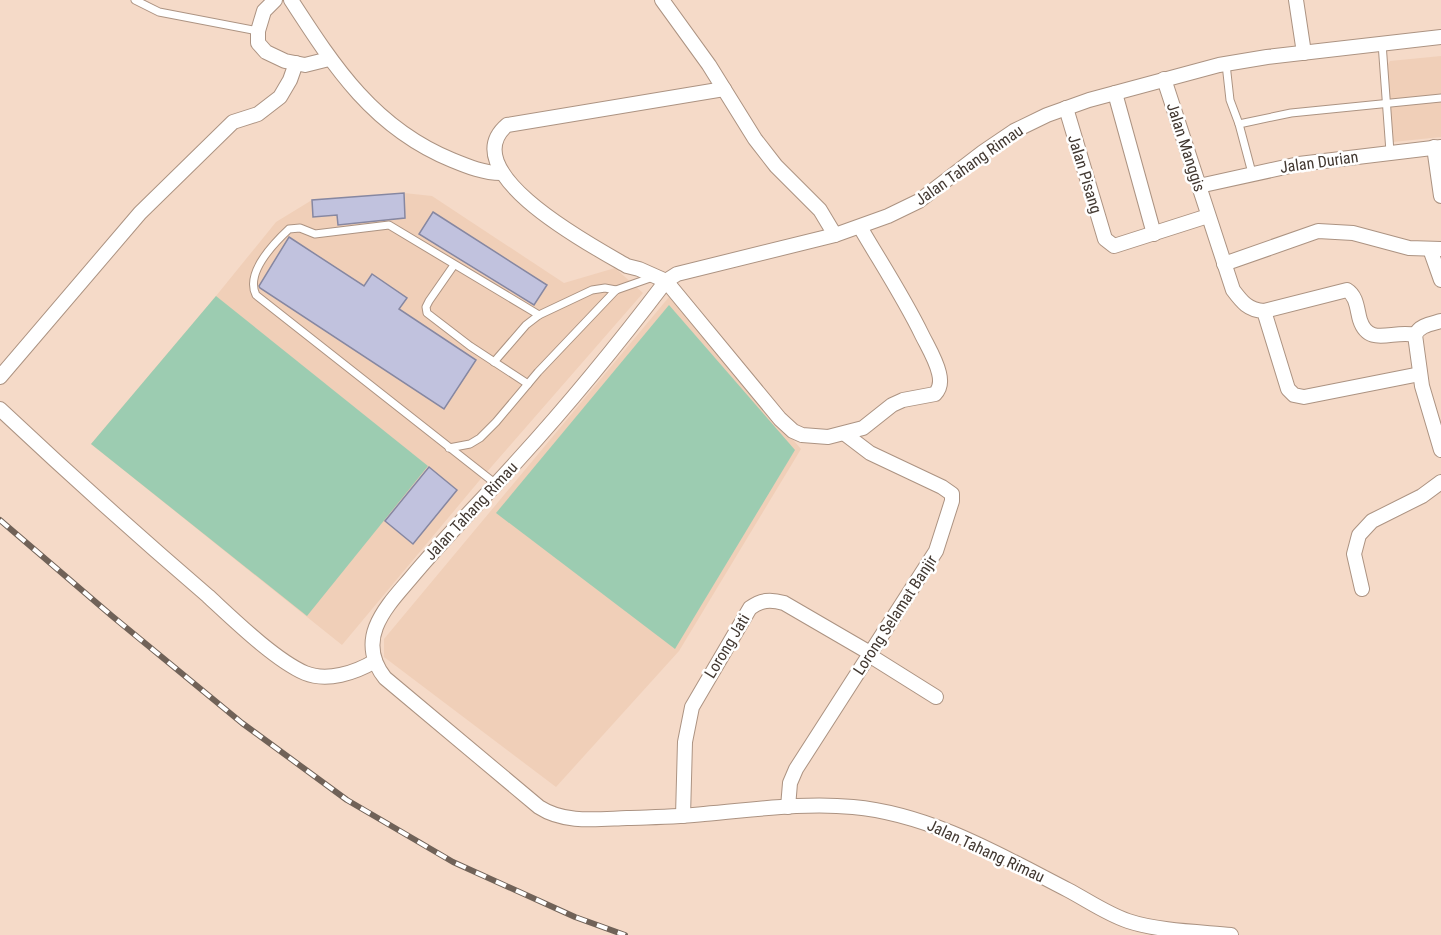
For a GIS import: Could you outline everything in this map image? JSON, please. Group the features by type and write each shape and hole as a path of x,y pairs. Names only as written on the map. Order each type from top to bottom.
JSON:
{"street":[{"path":"275,0 264,11 258,32 258,43 266,52 285,61 296,63 305,64 329,59"},
{"path":"291,0 329,59 349,84 385,120 433,152 489,173 501,173"},
{"path":"662,0 709,65 755,139 776,166 820,210 835,235"},
{"path":"1296,0 1304,53"},
{"name":"Jalan Tahang Rimau","path":"1231,935 1203,934 1126,921 959,836 911,818 851,807 788,807 683,816 586,819 563,818 550,814 395,688 378,670 373,651 374,635 381,617 435,549 599,368 661,279 688,270 835,235 888,216 919,201 1001,139 1065,108 1164,79 1226,64 1441,37"},
{"path":"0,377 140,213 233,122 258,114 280,97 290,80 296,63"},
{"name":"Jalan Manggis","path":"1164,79 1233,290 1244,304 1255,310 1264,311"},
{"path":"724,89 507,125 498,132 495,139 494,151 501,173 551,220 627,266 661,279 780,419 793,431 812,437 845,434 871,424 892,405 935,394 940,383 939,372 917,325 860,227"},
{"path":"1115,93 1154,234 1208,216"},
{"name":"Jalan Pisang","path":"1065,108 1105,239 1114,246 1154,234"},
{"path":"1438,147 1441,196"},
{"name":"Jalan Durian","path":"1199,186 1252,173 1309,163 1438,147"},
{"path":"1224,264 1318,231 1353,233 1409,248 1435,249 1441,280"},
{"path":"1415,335 1405,333 1371,336 1365,332 1354,297 1347,290 1264,311 1288,389 1294,395 1304,397 1420,374"},
{"path":"1441,321 1424,325 1415,335 1420,374 1441,450"},
{"path":"0,409 106,508 256,639 288,663 305,673 325,677 364,668 375,661"},
{"name":"Lorong Selamat Banjir","path":"788,807 790,783 796,770 936,551 952,501 951,494 942,488 870,453 845,434"},
{"path":"1362,589 1354,554 1359,535 1372,521 1422,496 1441,482"},
{"name":"Lorong Jati","path":"683,816 685,742 692,707 750,608 764,601 774,600 784,603 936,697"}],"lane":[{"path":"135,0 159,12 258,32"},
{"path":"1382,43 1390,152"},
{"path":"1226,64 1230,100 1252,173"},
{"path":"1239,124 1272,115 1441,98"},
{"path":"496,484 256,295 253,289 254,277 262,261 289,229 300,228 315,234 389,225 539,315"},
{"path":"454,265 429,301 426,307 427,313 528,384"},
{"path":"494,362 526,325 539,315 592,290 605,288 616,290 661,279"},
{"path":"449,448 470,444 480,438 616,290"}],"shaded area":[{"path":"1441,56 1441,137 1393,142 1387,66 1390,61"},
{"path":"404,193 432,196 564,283 615,268 643,293 479,481 342,645 91,444 276,222 312,200"},
{"path":"669,297 801,449 679,651 556,787 384,657 384,639"}],"green space":[{"path":"216,296 428,466 307,616 91,444"},
{"path":"669,305 795,450 675,649 496,513"}],"building":[{"path":"404,193 405,218 338,225 337,215 313,217 312,200"},
{"path":"433,212 547,285 534,305 419,234"},
{"path":"289,237 364,286 372,274 407,298 399,309 476,360 444,409 260,288 259,286"},
{"path":"429,467 457,490 413,544 385,521"}],"railway":[{"path":"0,520 242,723 347,800 453,862 575,917 625,935"}]}
